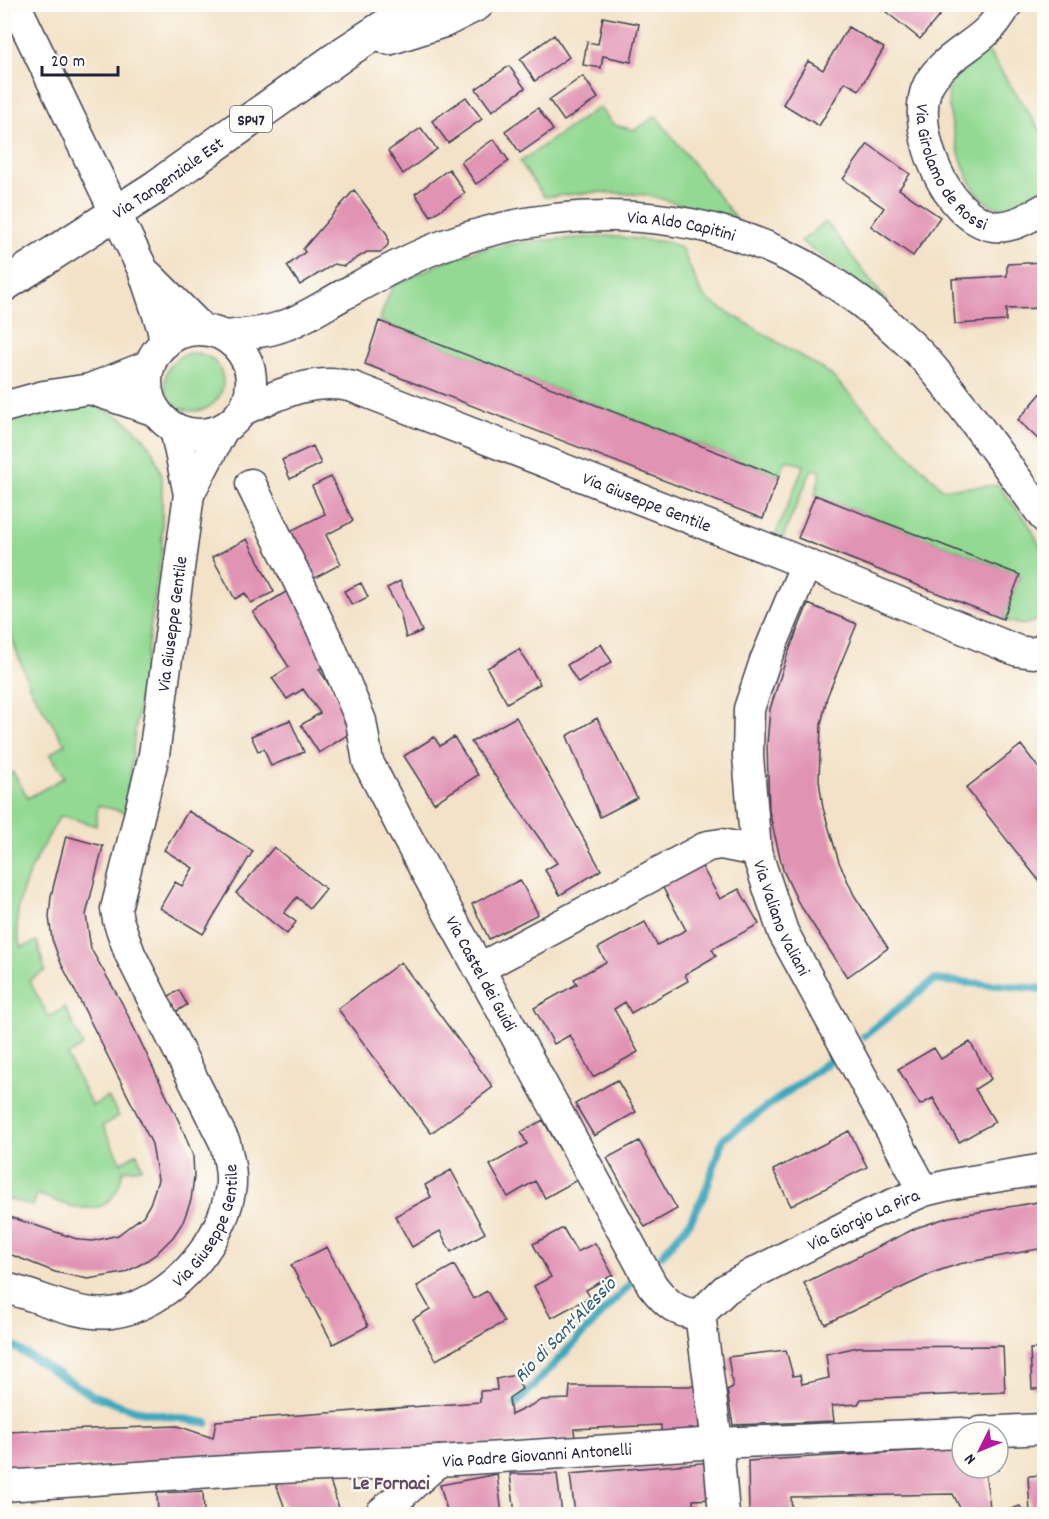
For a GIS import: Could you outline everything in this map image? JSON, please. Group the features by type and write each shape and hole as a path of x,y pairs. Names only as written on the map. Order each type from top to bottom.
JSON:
{"main road":[{"path":"347,51 383,4"},
{"name":"Via Tangenziale Est","path":"4,285 116,214 347,51 419,4"},
{"path":"347,51 445,20 477,4"}],"street":[{"path":"15,4 143,270 162,327 157,354 147,378 147,392 165,420"},
{"name":"Via Girolamo de Rossi","path":"1007,4 1000,17 985,33 937,72 927,88 922,108 922,123 928,149 941,177 953,198 972,217 984,224 996,227 1010,226 1044,209"},
{"name":"Via Aldo Capitini","path":"213,333 262,332 289,324 415,257 449,243 508,225 543,219 608,216 660,218 692,225 738,237 780,253 839,287 882,319 937,373 1044,517"},
{"path":"90,389 165,420 188,434 202,435 223,429 235,421 245,409 252,387 250,372 241,351 213,333 143,270"},
{"path":"4,407 33,398 90,389 157,354 183,332 213,333"},
{"name":"Via Giuseppe Gentile","path":"245,409 303,387 326,384 353,387 806,564 1018,651 1033,653 1044,649"},
{"name":"Via Giuseppe Gentile","path":"165,420 189,494"},
{"name":"Via Giuseppe Gentile","path":"4,1288 23,1292 75,1310 99,1313 125,1310 160,1294 190,1268 212,1238 230,1193 231,1176 225,1143 136,966 122,934 116,909 154,755 189,494 223,429"},
{"name":"Via Castel dei Guidi","path":"251,484 330,646 361,721 371,770 652,1285 669,1304 681,1312 700,1314"},
{"path":"756,851 748,756 749,709 765,661 806,564"},
{"name":"Via Valiano Valiani","path":"480,968 708,846 721,844 756,851 786,939 924,1191"},
{"name":"Via Giorgio La Pira","path":"700,1314 726,1289 754,1273 868,1215 924,1191 1044,1169"},
{"path":"700,1314 724,1515"},
{"path":"1010,1431 1044,1429"},
{"name":"Via Padre Giovanni Antonelli","path":"4,1486 717,1443 950,1433"},
{"path":"380,1515 439,1461"}],"green space":[{"path":"986,48 1044,136 1044,187 1004,207 986,202 971,183 955,139 949,106 950,83 953,78 961,68"},
{"path":"599,107 614,125 635,130 656,116 738,221 648,195 598,192 544,197 520,162"},
{"path":"826,222 890,306 801,241"},
{"path":"608,236 667,242 682,249 706,299 829,373 943,489 998,485 1028,523 1044,553 1043,615 1034,622 1024,624 1003,619 1020,575 815,495 821,471 812,469 781,541 774,538 804,465 786,460 779,476 379,321 392,287 464,255 517,243"},
{"path":"194,353 205,355 218,366 223,382 221,393 210,406 194,411 183,409 170,398 165,382 167,371 178,358"},
{"path":"95,405 124,419 143,437 153,452 162,475 162,549 134,739 127,813 98,805 96,826 64,816 59,817 26,880 18,913 17,931 21,948 37,941 45,971 29,980 49,1017 65,1007 83,1046 67,1056 92,1106 108,1097 119,1116 103,1126 121,1163 137,1153 142,1168 123,1170 118,1188 111,1199 101,1206 78,1207 37,1194 33,1206 7,1199 8,1185 4,1185 5,777 13,772 28,798 65,777 50,754 65,744 30,688 5,619 5,423 54,406"}],"building":[{"path":"891,4 949,4 920,39 885,11"},
{"path":"603,17 639,24 631,62 603,56 601,68 583,65 587,42 598,44"},
{"path":"848,27 884,48 859,90 845,82 819,126 783,104 808,61 823,70"},
{"path":"554,35 569,57 535,81 520,59"},
{"path":"509,66 525,88 492,111 476,89"},
{"path":"583,76 598,98 564,121 549,100"},
{"path":"466,97 482,119 448,143 432,121"},
{"path":"538,108 553,130 520,153 505,131"},
{"path":"421,128 437,149 403,174 388,151"},
{"path":"494,139 509,161 476,184 461,162"},
{"path":"868,144 910,174 899,189 940,217 913,256 871,226 884,208 843,179"},
{"path":"449,169 465,193 431,216 415,194"},
{"path":"354,190 387,234 388,245 381,252 367,252 344,266 334,264 300,285 287,266 305,252 303,249"},
{"path":"1044,262 1044,308 1006,309 1006,321 955,324 952,279 1007,276 1007,264"},
{"path":"379,321 779,476 763,519 365,364"},
{"path":"1044,390 1044,445 1018,420"},
{"path":"313,446 321,464 290,479 282,460"},
{"path":"331,477 353,521 326,535 341,564 307,582 284,534 325,514 312,486"},
{"path":"815,495 1020,575 1003,619 798,538"},
{"path":"247,539 274,592 251,603 245,593 235,599 212,557"},
{"path":"400,581 422,631 406,638 400,612 387,588"},
{"path":"361,583 368,597 352,605 344,591"},
{"path":"294,587 331,662 319,669 357,729 319,753 301,725 320,713 303,689 287,699 272,678 289,667 253,612"},
{"path":"808,604 857,624 827,697 821,725 819,780 823,808 839,862 854,895 888,948 847,977 798,902 783,870 769,811 767,744 770,709 787,656"},
{"path":"601,644 612,662 578,683 567,665"},
{"path":"519,649 540,684 507,703 487,668"},
{"path":"516,717 601,870 560,895 545,870 557,863 471,742"},
{"path":"597,718 637,798 600,817 567,736"},
{"path":"290,720 304,752 271,766 264,749 258,751 251,736"},
{"path":"434,737 440,746 454,737 478,775 434,803 404,756"},
{"path":"1021,745 1044,775 1044,887 966,788"},
{"path":"188,811 253,851 203,934 160,908 175,882 182,886 193,868 164,850"},
{"path":"66,836 103,846 86,915 91,949 122,1003 183,1130 193,1156 194,1177 191,1200 183,1222 173,1237 156,1254 124,1273 88,1279 55,1272 4,1252 4,1215 80,1240 93,1241 118,1235 143,1216 150,1204 158,1180 152,1144 60,961 52,939 49,917 51,896"},
{"path":"274,847 326,889 310,908 297,897 284,913 296,922 287,934 236,893"},
{"path":"701,865 720,899 739,889 759,924 712,949 716,956 685,974 688,981 631,1013 625,1002 614,1009 638,1052 593,1077 570,1035 554,1044 534,1008 577,984 574,979 606,962 598,948 645,922 657,945 686,930 662,886"},
{"path":"520,880 538,914 489,939 472,904"},
{"path":"401,962 493,1087 431,1133 338,1009"},
{"path":"179,990 187,1005 174,1013 166,998"},
{"path":"970,1042 991,1079 975,1089 995,1122 959,1142 933,1098 920,1105 898,1069 934,1048 941,1059"},
{"path":"617,1080 636,1112 594,1136 575,1104"},
{"path":"543,1120 577,1180 545,1198 535,1181 508,1197 490,1165 527,1144 521,1132"},
{"path":"849,1131 867,1167 791,1206 773,1170"},
{"path":"639,1141 677,1209 645,1227 607,1158"},
{"path":"451,1170 485,1233 451,1252 440,1231 412,1247 395,1216 431,1197 425,1185"},
{"path":"1044,1201 1044,1248 959,1264 935,1272 825,1324 804,1283 916,1228 949,1217"},
{"path":"563,1228 577,1252 595,1243 613,1275 586,1290 590,1297 551,1318 534,1286 551,1277 533,1244"},
{"path":"327,1247 368,1326 333,1344 291,1265"},
{"path":"454,1265 473,1299 487,1291 504,1322 436,1360 413,1319 430,1309 417,1286"},
{"path":"1003,1346 1005,1392 861,1399 858,1404 832,1406 834,1421 733,1425 727,1390 733,1387 728,1357 786,1350 793,1376 800,1375 802,1384 829,1378 826,1354 858,1347"},
{"path":"1044,1348 1044,1389 1032,1389 1030,1349"},
{"path":"515,1375 522,1389 509,1398 511,1415 542,1400 569,1399 570,1386 700,1386 701,1430 661,1433 661,1425 574,1429 575,1439 4,1471 4,1432 178,1426 213,1438 216,1421 480,1402 480,1391 497,1390 496,1379"},
{"path":"950,1449 950,1480 986,1480 991,1514 963,1514 953,1494 791,1497 792,1514 749,1514 748,1461"},
{"path":"713,1462 714,1499 693,1500 693,1510 575,1514 570,1474"},
{"path":"497,1474 502,1514 448,1514 440,1485"},
{"path":"510,1474 557,1474 562,1514 515,1514"},
{"path":"1044,1475 1044,1514 1030,1514 1028,1476"},
{"path":"329,1478 341,1514 287,1514 276,1484"},
{"path":"203,1491 204,1514 158,1514 157,1493"},
{"path":"412,1502 418,1514 397,1514"},
{"path":"1020,1506 1024,1514 997,1514"},
{"path":"142,1511 142,1514 114,1514 114,1513"}],"waterway":[{"name":"Rio di Sant'Alessio","path":"864,1036 934,980 1044,989"},
{"name":"Rio di Sant'Alessio","path":"662,1255 689,1223 705,1193 723,1139 831,1060"},
{"name":"Rio di Sant'Alessio","path":"516,1404 637,1277"},
{"name":"Rio di Sant'Alessio","path":"4,1343 13,1346 92,1395 134,1410 207,1423"}],"district":[{"name":"Le Fornaci","path":"391,1482"}]}
